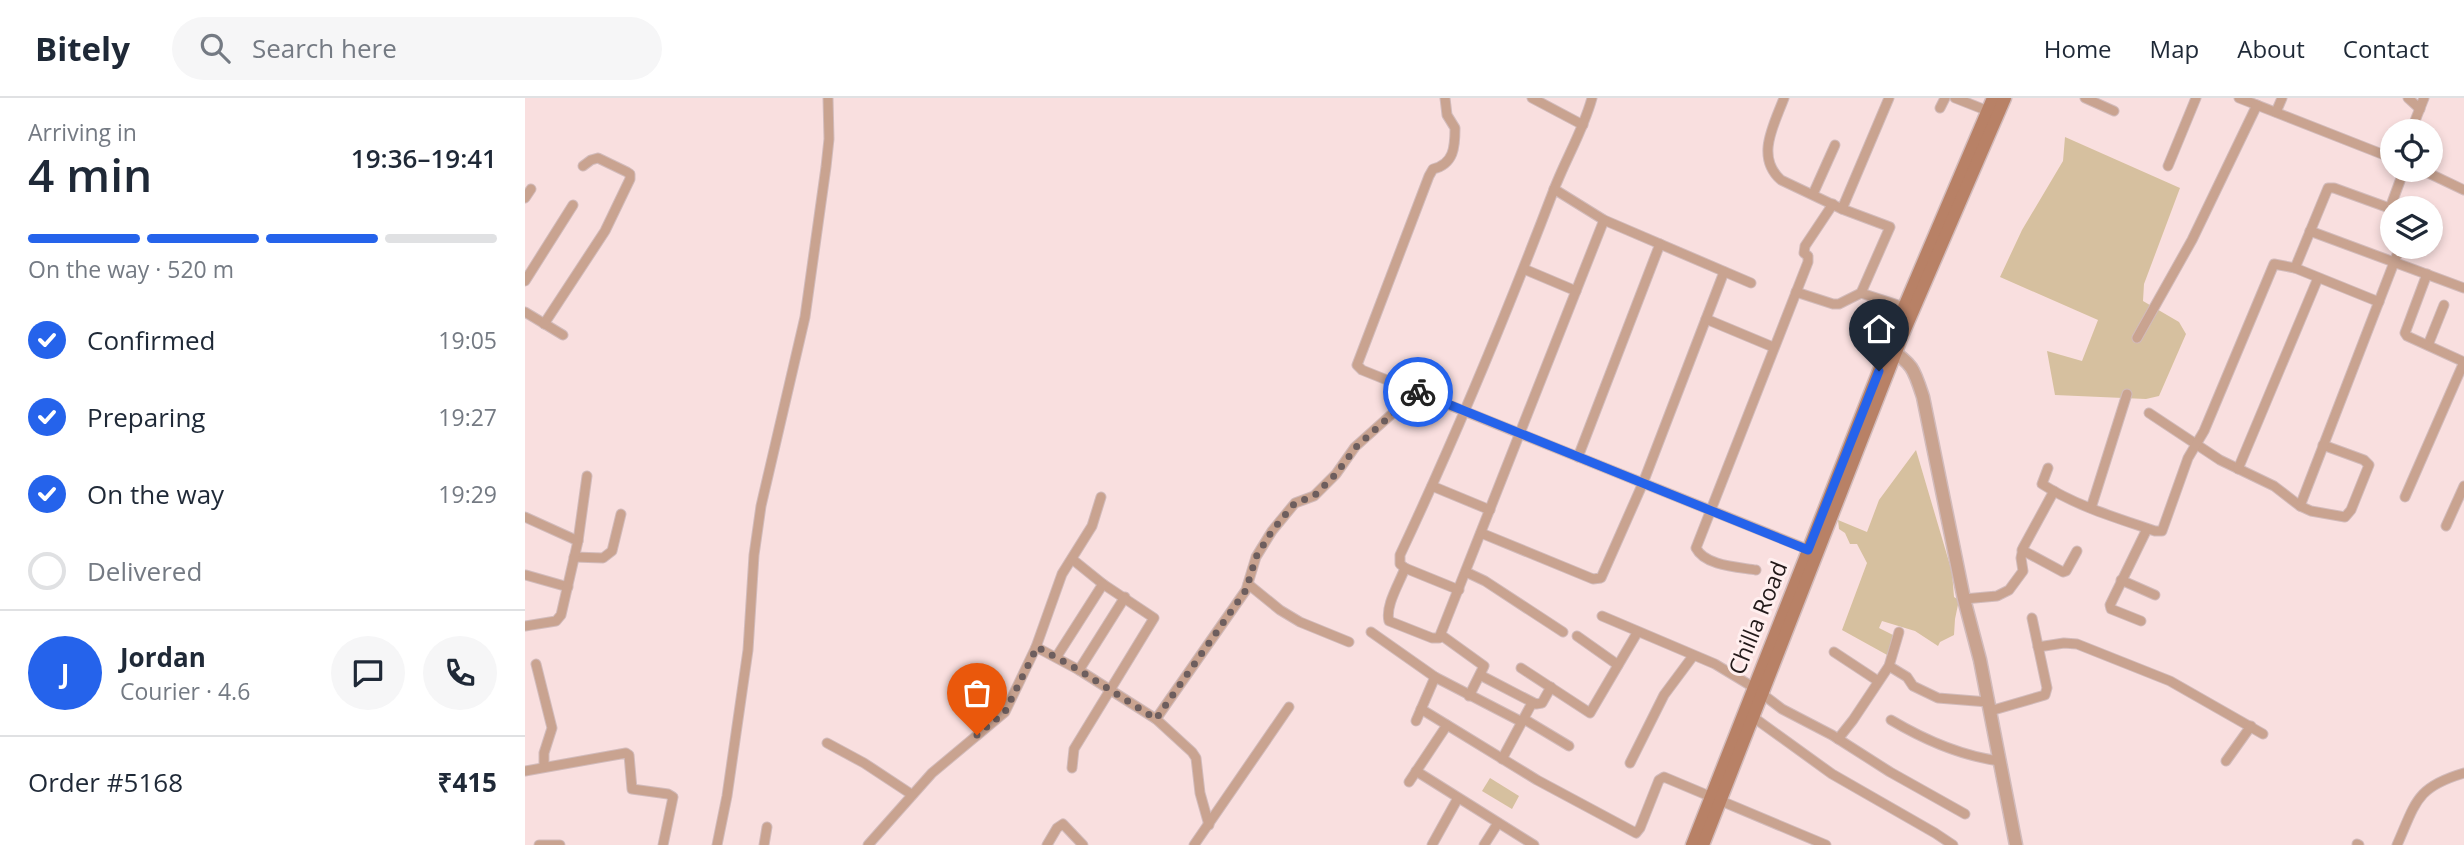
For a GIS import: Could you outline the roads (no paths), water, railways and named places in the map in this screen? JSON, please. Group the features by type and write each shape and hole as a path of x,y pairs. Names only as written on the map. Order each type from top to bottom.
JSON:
{"main road":[{"name":"Chilla Road","path":"1692,845 1715,799 1891,351 1904,307 1936,247 1993,98"},
{"path":"1891,351 2005,98"},
{"path":"1703,845 1715,799 1753,717 1757,691"}],"street":[{"path":"717,845 727,796 748,650 754,555 761,506 806,317 829,139 828,98"},
{"path":"1445,98 1447,115 1455,128 1450,160 1443,167 1430,172 1357,365 1362,370 1812,552"},
{"path":"1532,98 1583,125"},
{"path":"1458,590 1405,568 1400,564 1400,555 1466,410 1592,98"},
{"path":"1784,98 1769,142 1768,162 1772,173 1781,180 1890,227 1861,293 1839,304 1833,304 1796,292"},
{"path":"1756,570 1725,565 1700,556 1697,543 1809,259 1804,253 1805,246 1838,206 1889,98"},
{"path":"1940,108 1945,98"},
{"path":"1955,98 1988,111"},
{"path":"2085,98 2114,111"},
{"path":"2168,166 2196,98"},
{"path":"2239,98 2380,153"},
{"path":"2276,113 2282,98"},
{"path":"2408,98 2420,109"},
{"path":"2416,119 2424,98"},
{"path":"2137,338 2192,240 2257,105"},
{"path":"1814,194 1835,145"},
{"path":"544,324 605,232 630,179 627,172 598,158 583,166"},
{"path":"2443,180 2464,191"},
{"path":"2295,268 2330,187 2380,205"},
{"path":"525,198 531,189"},
{"path":"1554,190 1604,220 1751,282"},
{"path":"525,281 573,205"},
{"path":"1441,635 1604,220"},
{"path":"2310,231 2464,288"},
{"path":"1578,457 1660,244"},
{"path":"2299,506 2396,259"},
{"path":"2048,468 2042,484 2054,491 2091,508 2158,532 2164,527 2188,458 2271,267 2277,263 2295,268 2379,302"},
{"path":"1524,269 1576,291"},
{"path":"1481,533 1597,580 1605,574 1643,483 1724,271"},
{"path":"2405,498 2464,362 2405,333 2427,274"},
{"path":"2238,469 2318,278"},
{"path":"1861,293 1904,307"},
{"path":"2428,345 2444,305"},
{"path":"526,315 563,335"},
{"path":"1706,319 1773,348"},
{"path":"1891,351 1908,360 1923,397 1964,599 1980,660 2016,845"},
{"path":"1156,719 1248,584 1256,557 1272,531 1295,503 1314,496 1336,474 1356,447 1403,404 1411,390"},
{"path":"2091,508 2127,394"},
{"path":"2149,414 2238,469 2274,486 2299,506 2323,514 2345,517 2367,470 2367,462 2323,445"},
{"path":"525,626 560,619 578,541 587,476"},
{"path":"1432,486 1490,510"},
{"path":"2446,526 2464,486"},
{"path":"1964,599 1997,596 2009,590 2023,571 2022,551 2054,491"},
{"path":"868,845 932,773 1005,712 1037,647 1062,575 1092,526 1101,498"},
{"path":"2452,512 2464,517"},
{"path":"574,557 603,558 613,551 621,514"},
{"path":"525,517 578,541"},
{"path":"2141,621 2111,609 2111,601 2147,528"},
{"path":"2022,551 2063,572 2077,551"},
{"path":"1072,559 1103,584 1154,618 1075,749 1072,768"},
{"path":"1405,568 1389,609 1389,621 1432,638 1441,635"},
{"path":"1466,572 1485,581 1563,632"},
{"path":"526,575 568,587"},
{"path":"2121,580 2155,595"},
{"path":"1057,656 1103,584"},
{"path":"1248,584 1290,616 1349,642"},
{"path":"1079,670 1125,597"},
{"path":"1602,616 1714,664 1782,709 1965,814"},
{"path":"1888,666 1907,677 1913,686 1938,698 1989,706 2045,695 2046,688 2032,618"},
{"path":"1371,632 1435,677 1569,746"},
{"path":"1838,739 1888,666 1899,632"},
{"path":"1521,667 1590,713 1637,633"},
{"path":"1441,635 1484,666 1469,696"},
{"path":"1577,636 1618,665"},
{"path":"2038,647 2077,644 2170,681 2263,734"},
{"path":"1037,647 1057,656 1156,719 1196,758 1200,793 1209,825"},
{"path":"1834,652 1878,681"},
{"path":"1630,763 1664,695 1693,656"},
{"path":"536,664 552,728 544,753 544,767"},
{"path":"1480,675 1532,703 1542,703 1551,687"},
{"path":"1416,721 1435,677"},
{"path":"1502,759 1532,703"},
{"path":"1195,845 1289,707"},
{"path":"1421,709 1579,804 1636,833 1661,777 1804,841 1826,845"},
{"path":"1753,717 1832,774 1952,845"},
{"path":"1891,720 1932,742 2000,761"},
{"path":"1409,782 1447,725"},
{"path":"2226,761 2251,726"},
{"path":"827,743 864,763 911,794"},
{"path":"525,771 626,753 629,755 632,789 673,797 663,845"},
{"path":"1416,771 1534,845"},
{"path":"2397,845 2425,790 2448,777 2464,773"},
{"path":"1432,845 1458,798"},
{"path":"1484,845 1498,823"},
{"path":"1047,845 1057,828 1063,824 1083,845"},
{"path":"764,845 767,827"},
{"path":"539,845 560,845"}]}
